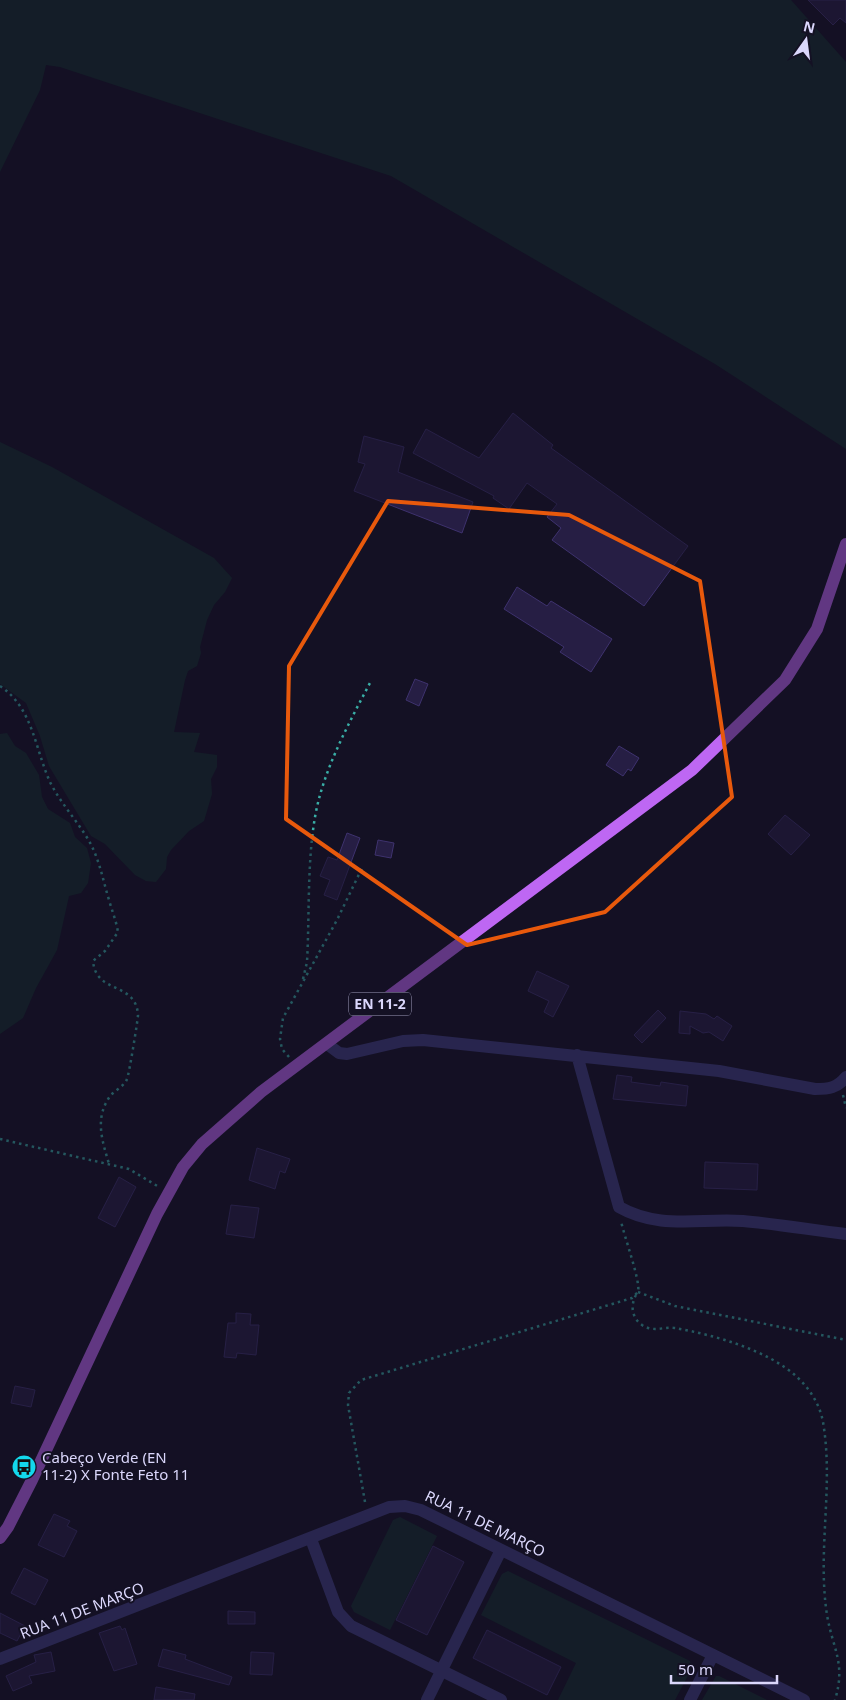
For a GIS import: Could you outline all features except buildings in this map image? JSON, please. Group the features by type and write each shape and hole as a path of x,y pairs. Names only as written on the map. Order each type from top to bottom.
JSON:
{"main road":[{"name":"EN 11-2","path":"0,1538 8,1527 32,1480 157,1214 183,1168 202,1144 230,1117 296,1066 692,770 785,680 818,629 846,544"}],"street":[{"path":"327,1044 339,1053 347,1054 402,1041 423,1040 577,1055 719,1072 815,1089 830,1089 840,1084 846,1077"},
{"path":"577,1055 618,1206 635,1215 658,1221 741,1221 846,1234"},
{"name":"RUA 11 DE MARÇO","path":"0,1660 389,1507 405,1506 421,1510 804,1700"},
{"path":"311,1539 338,1612 351,1626 501,1700"},
{"path":"427,1700 502,1550"},
{"path":"690,1700 713,1655"}],"path":[{"path":"303,978 307,962 314,821 320,794 354,712 372,681"},
{"path":"0,686 14,697 24,713 38,744 50,781 66,810 86,837 101,868 118,932 105,951 93,961 94,970 106,985 125,992 136,1007 138,1019 127,1079 110,1097 100,1121 101,1137 109,1164"},
{"path":"296,1066 282,1048 280,1038 283,1018 303,978 337,920 363,866"},
{"path":"0,1139 129,1169 168,1193"},
{"path":"618,1206 628,1249 639,1283 632,1309 634,1315 643,1325 656,1330 676,1328 702,1334 747,1349 795,1375 815,1400 823,1422 828,1451 824,1578 827,1615 841,1674 835,1700"},
{"path":"638,1292 676,1306 846,1340"},
{"path":"367,1516 348,1405 349,1393 356,1383 636,1295"}],"highlighted area":[{"path":"388,501 569,515 700,581 732,797 605,912 467,945 286,819 289,666"}],"green space":[{"path":"0,0 791,0 846,62 846,449 715,364 391,176 60,67 46,65 40,90 0,172"},
{"path":"0,442 52,467 214,558 232,578 225,592 214,605 207,620 197,666 188,671 185,680 174,732 200,733 194,752 217,755 217,767 211,779 212,794 204,821 189,831 171,850 167,857 166,869 156,882 146,881 135,875 105,844 91,836 49,766 40,736 26,703 0,684"},
{"path":"7,733 15,746 26,753 39,775 42,797 48,809 70,823 75,837 87,848 91,863 88,883 81,893 69,896 57,950 36,988 23,1018 0,1034 0,734"},
{"path":"400,1517 437,1536 390,1630 354,1612 351,1606 393,1520"},
{"path":"508,1571 690,1661 692,1668 675,1700 558,1700 576,1663 481,1615 502,1574"},
{"path":"716,1676 719,1676 767,1700 702,1700"}],"place":[{"name":"Cabeço Verde (EN 11-2) X Fonte Feto 11","path":"24,1467"}]}
